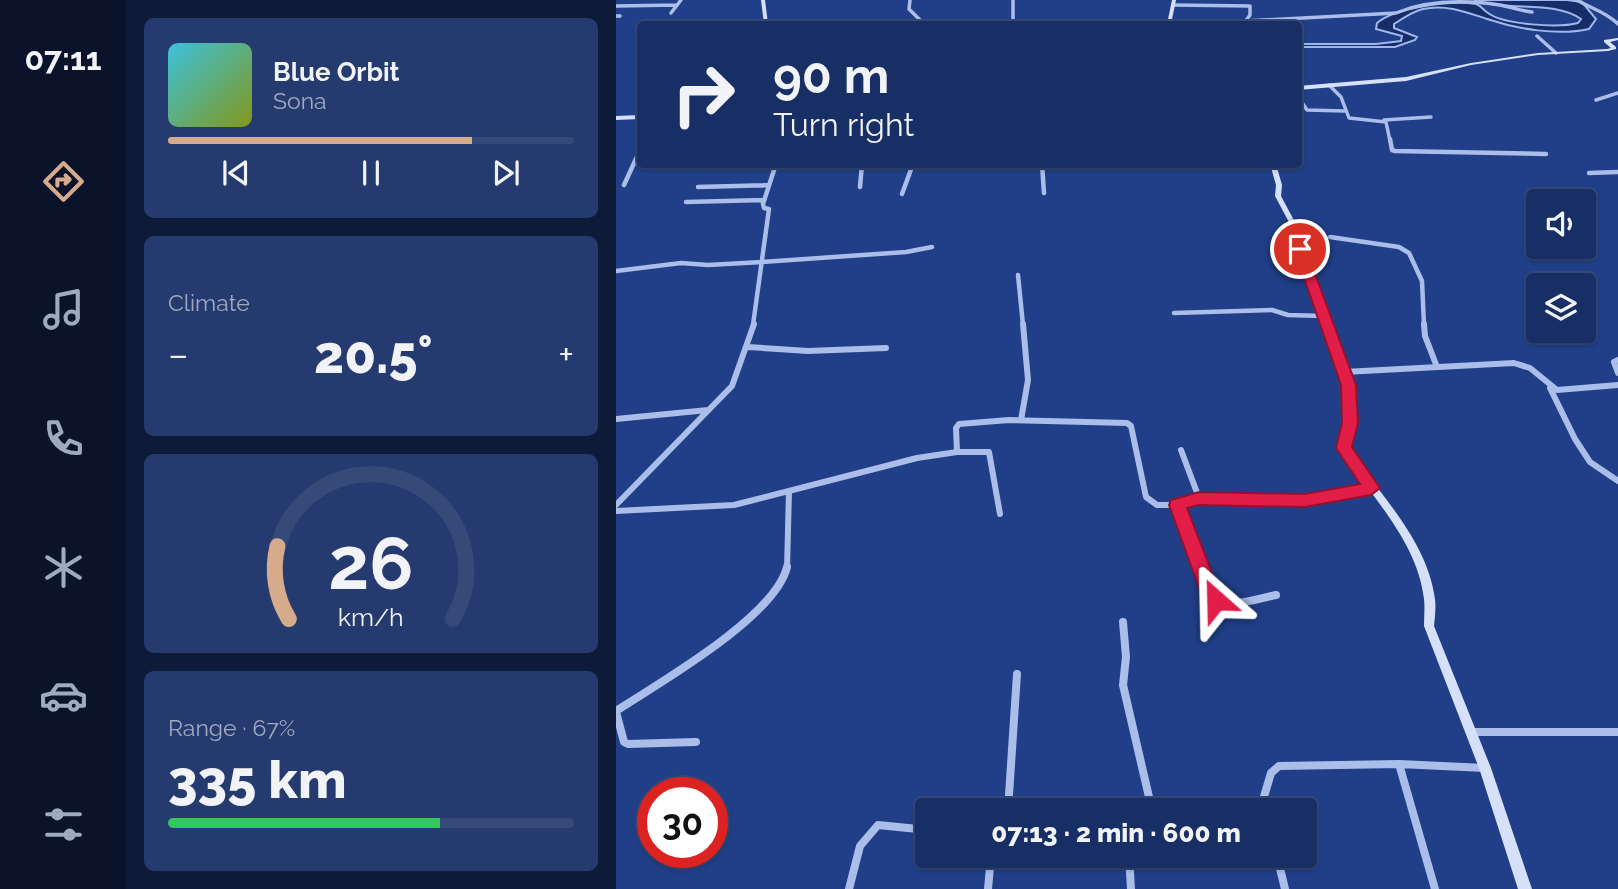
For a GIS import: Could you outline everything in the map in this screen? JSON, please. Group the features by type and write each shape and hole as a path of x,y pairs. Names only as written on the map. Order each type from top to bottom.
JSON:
{"street":[{"path":"671,13 681,0"},
{"path":"762,0 765,21"},
{"path":"910,0 909,9 920,20"},
{"path":"1013,0 1013,21"},
{"path":"1577,0 1597,13 1607,13 1618,24"},
{"path":"1274,21 1396,13 1416,4 1470,1 1532,12"},
{"path":"1169,21 1173,3 1250,6 1250,15 1246,21"},
{"path":"616,6 677,5"},
{"path":"1537,36 1556,53"},
{"path":"1616,49 1606,41 1618,39"},
{"path":"1302,88 1406,79 1491,61 1616,49"},
{"path":"1329,85 1341,97 1345,111 1352,119 1431,117"},
{"path":"1596,100 1618,93"},
{"path":"1302,103 1304,108 1310,111 1345,111"},
{"path":"616,118 637,117"},
{"path":"1382,120 1386,122 1392,150 1399,152 1546,154"},
{"path":"624,185 637,157"},
{"path":"616,505 732,386 745,362 769,209 764,208 764,200 775,168"},
{"path":"860,187 862,168"},
{"path":"902,194 912,168"},
{"path":"1042,168 1044,193"},
{"path":"1274,168 1279,185 1278,196 1294,226 1304,266 1349,385 1350,423 1344,448 1413,549 1432,605 1429,626 1485,768 1525,889"},
{"path":"1589,173 1618,172"},
{"path":"698,187 769,185"},
{"path":"686,202 764,200"},
{"path":"1329,237 1399,247 1409,253 1422,281 1426,339 1437,367"},
{"path":"616,271 681,263 708,265 906,253 932,247"},
{"path":"1018,275 1028,380 1021,420"},
{"path":"1174,313 1272,310 1288,315 1322,316"},
{"path":"748,347 808,351 886,348"},
{"path":"1618,360 1614,362 1618,373"},
{"path":"1344,372 1526,365 1535,370 1550,388 1574,439 1590,462 1618,481"},
{"path":"1550,388 1560,391 1618,385"},
{"path":"616,419 708,410"},
{"path":"957,452 956,428 963,422 1021,420 1127,423 1131,426 1146,498 1157,505 1177,505 1199,498 1305,500 1371,488"},
{"path":"616,511 722,507 917,458 983,450 989,452 1000,514"},
{"path":"1181,450 1199,498"},
{"path":"696,742 628,744 622,737 616,711 691,661 763,607 778,590 787,571 789,491"},
{"path":"1177,505 1211,596 1224,603 1276,595"},
{"path":"1123,622 1126,657 1123,685 1149,798"},
{"path":"1009,798 1017,674"},
{"path":"1471,732 1618,732"},
{"path":"1266,798 1271,774 1279,766 1399,764 1485,768"},
{"path":"1399,764 1435,889"},
{"path":"849,889 864,835 878,825 915,829"},
{"path":"988,889 990,868"},
{"path":"1130,868 1132,889"},
{"path":"1279,868 1285,889"}],"water":[{"path":"1474,0 1582,2 1596,19 1589,29 1551,32 1511,26 1440,7 1416,11 1394,24 1394,28 1417,37 1395,47 1302,47 1302,44 1376,44 1401,41 1402,36 1376,29 1377,23 1410,9 1439,4 1476,4 1496,17 1532,24 1570,24 1578,23 1581,19 1558,10"}],"route":[{"path":"1216,600 1211,596 1177,505 1199,498 1295,501 1371,488 1344,448 1350,423 1349,385 1329,337 1300,249"}]}
